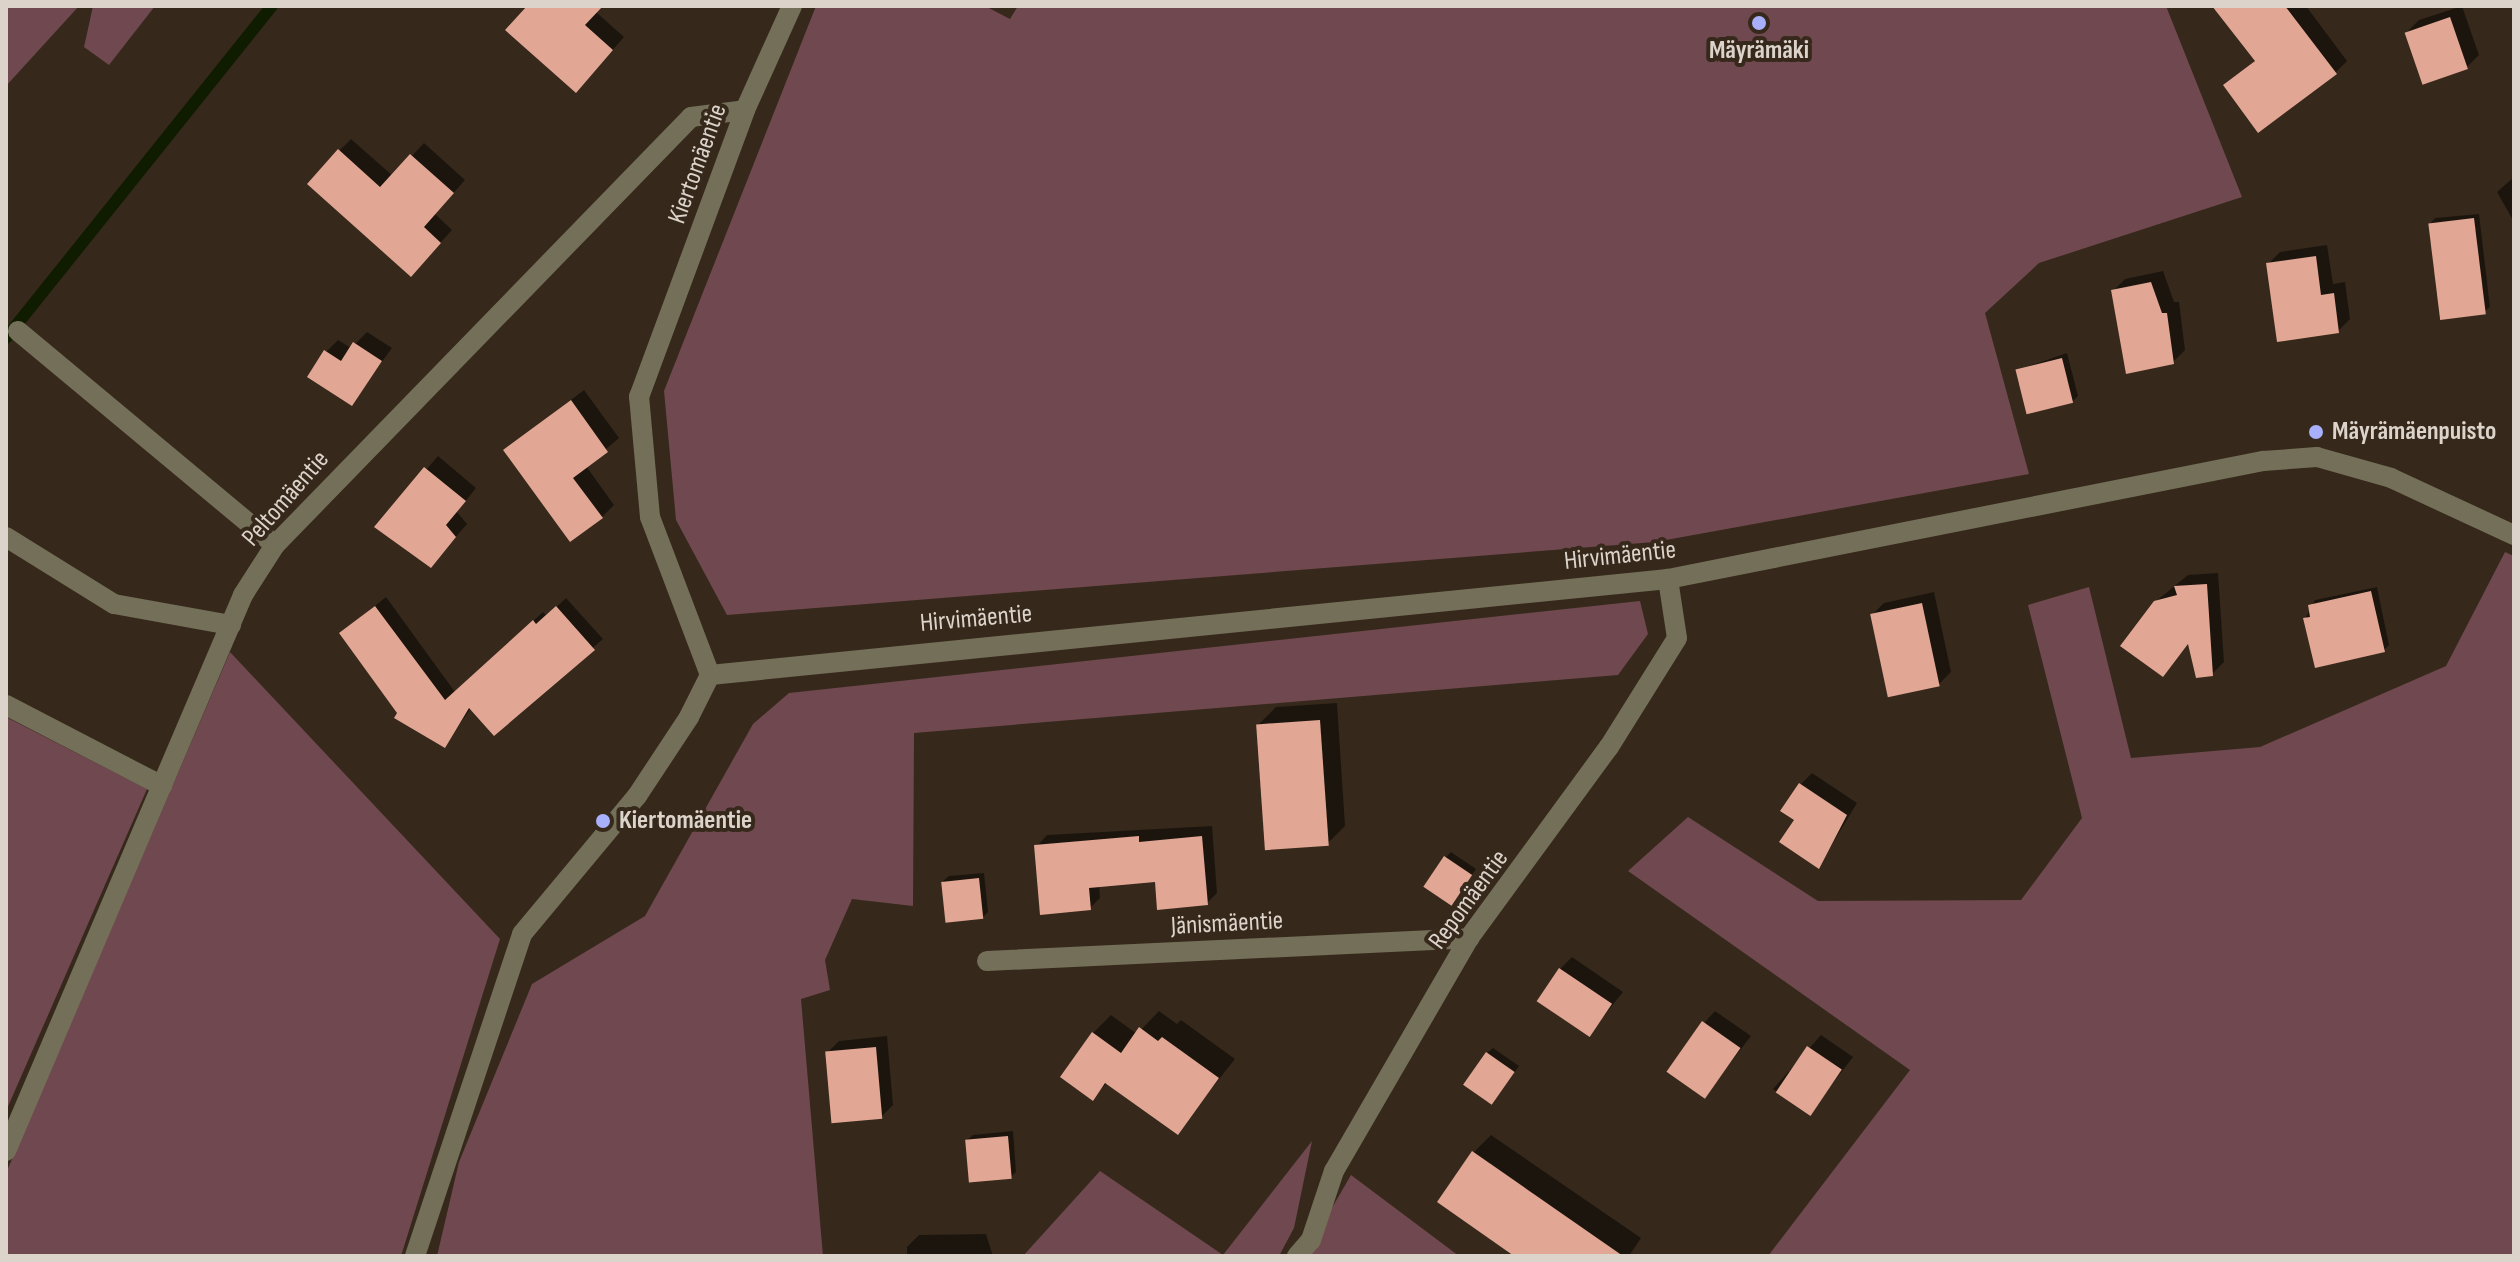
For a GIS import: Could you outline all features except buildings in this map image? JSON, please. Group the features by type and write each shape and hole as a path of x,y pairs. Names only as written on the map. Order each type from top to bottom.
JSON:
{"street":[{"name":"Kiertomäentie","path":"710,675 650,517 639,397 745,110 792,6"},
{"name":"Peltomäentie","path":"7,1147 231,625 275,545 691,117 745,110"},
{"path":"18,331 275,545"},
{"name":"Hirvimäentie","path":"710,675 1668,579 2263,461 2317,457 2391,478 2514,535"},
{"path":"6,537 114,604 231,625"},
{"name":"Repomäentie","path":"1297,1256 1311,1240 1334,1171 1469,938 1609,747 1677,638 1668,579"},
{"path":"415,1256 522,934 637,796 689,717 710,675"},
{"path":"6,705 162,786"},
{"name":"Jänismäentie","path":"987,961 1469,938"}],"shaded area":[{"path":"6,6 79,6 6,86"},
{"path":"93,6 155,6 109,65 84,47"},
{"path":"816,6 985,6 1010,19 1018,6 2166,6 2242,197 2039,263 1985,313 2029,474 1655,542 727,615 676,520 664,391"},
{"path":"2505,552 2514,556 2514,1256 1768,1256 1910,1070 1628,871 1688,817 1818,901 2021,900 2082,818 2028,605 2089,587 2131,758 2260,747 2446,666"},
{"path":"1640,601 1648,634 1618,675 914,733 913,906 852,899 825,960 830,990 801,999 823,1256 437,1256 459,1162 532,984 645,916 753,724 789,693"},
{"path":"230,652 500,939 401,1256 6,1256 6,1173"},
{"path":"6,717 147,789 6,1111"},
{"path":"1312,1141 1294,1228 1279,1256 1023,1256 1100,1171 1223,1255"},
{"path":"1351,1175 1459,1256 1304,1256"}],"waterway":[{"path":"6,338 272,6"}],"place":[{"name":"Mäyrämäki","path":"1759,23"},
{"name":"Mäyrämäenpuisto","path":"2316,432"},
{"name":"Kiertomäentie","path":"603,821"}]}
